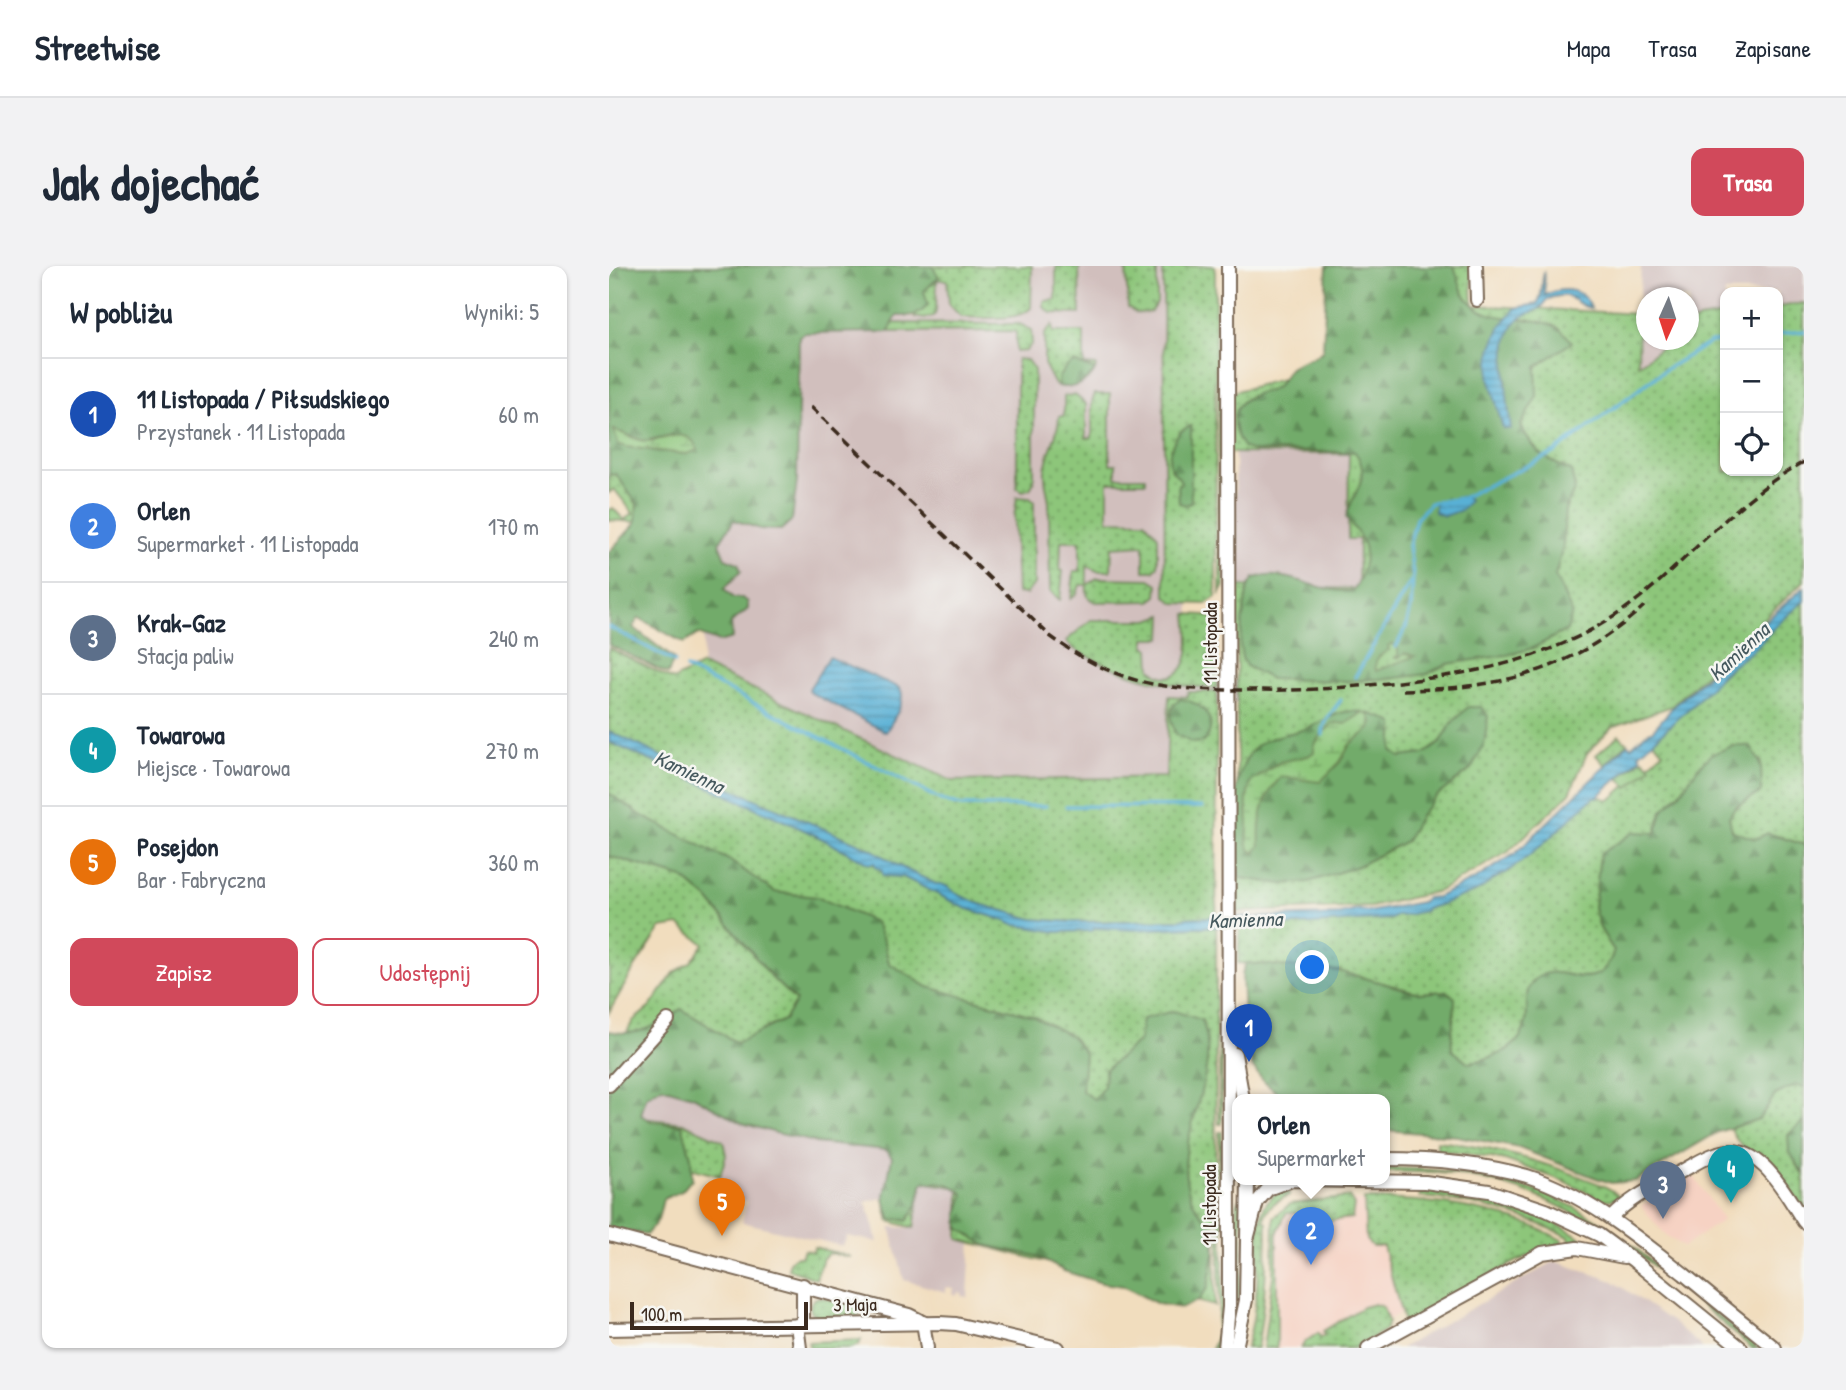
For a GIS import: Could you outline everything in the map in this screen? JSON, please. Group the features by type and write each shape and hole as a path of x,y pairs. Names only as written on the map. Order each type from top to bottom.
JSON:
{"street":[{"name":"11 Listopada","path":"1225,1348 1229,1307 1228,266"},
{"path":"1476,266 1477,300"},
{"path":"609,1085 668,1020"},
{"name":"11 Listopada","path":"1229,1020 1242,1094"},
{"path":"1229,1133 1232,1140"},
{"path":"1611,1218 1627,1201 1706,1158 1728,1151 1747,1154 1761,1162 1804,1222"},
{"path":"1390,1159 1459,1163 1528,1177 1591,1206 1649,1246 1775,1348"},
{"path":"1390,1181 1425,1182 1489,1191 1522,1200 1567,1219 1599,1235 1741,1348"},
{"path":"1229,1200 1236,1185"},
{"name":"11 Listopada","path":"1236,1348 1246,1300 1248,1185"},
{"path":"1248,1236 1257,1202 1268,1189 1279,1185"},
{"path":"609,1235 909,1315 923,1322 927,1348"},
{"path":"1368,1348 1542,1253 1586,1249 1634,1261"},
{"path":"800,1348 803,1285"},
{"name":"3 Maja","path":"609,1329 923,1322 956,1324 1058,1348"}],"shaded area":[{"path":"916,266 1188,266 1190,679 1249,680 1765,476 1783,476 1783,472 1804,478 1249,704 1189,702 1169,697 1166,777 1041,783 952,781 702,665 707,565 770,318 915,317"},
{"path":"1641,266 1804,266 1804,303 1783,306 1783,287 1720,287 1720,316 1699,319 1699,287 1640,287"},
{"path":"1638,350 1659,350 1637,366"},
{"path":"1235,453 1349,454 1348,538 1359,539 1358,589 1236,586"},
{"path":"643,1085 699,1093 894,1147 890,1198 885,1205 882,1198 866,1202 878,1242 847,1236 843,1246 742,1222 747,1201 716,1193 726,1155 611,1116 609,1099"},
{"path":"1693,1175 1723,1220 1683,1247 1664,1234 1641,1206"},
{"path":"921,1182 960,1188 958,1239 971,1243 968,1297 961,1296 962,1293 958,1292 957,1295 953,1294 954,1288 946,1287 946,1292 904,1280 890,1227 914,1228"},
{"path":"1349,1200 1381,1202 1400,1313 1341,1348 1267,1348 1277,1227 1286,1211"},
{"path":"1555,1261 1613,1281 1674,1323 1703,1348 1401,1348"}],"green space":[{"path":"609,266 932,266 939,277 924,291 928,305 925,309 914,315 897,316 888,332 805,333 799,336 797,481 792,520 781,530 760,529 734,520 719,543 725,558 738,563 741,571 724,589 733,598 742,598 748,602 748,609 731,623 732,638 719,642 698,634 684,643 639,618 633,627 674,659 668,674 609,645 609,552 636,523 637,504 616,474 609,475","holes":["614,430 644,441 672,435 686,454 626,447"]},
{"path":"916,266 1032,266 1031,308 1016,316 961,317 949,304 947,280 937,280 934,316 924,319 915,317"},
{"path":"1056,266 1079,266 1080,314 1051,313 1044,307 1044,301 1056,300"},
{"path":"1126,266 1157,266 1157,303 1150,312 1137,313 1128,307"},
{"path":"1163,266 1215,266 1216,597 1206,604 1174,603 1165,595"},
{"path":"1327,266 1454,266 1463,292 1481,311 1545,323 1559,328 1572,342 1536,367 1537,396 1521,425 1530,442 1541,454 1571,471 1575,488 1565,510 1563,547 1555,576 1572,613 1567,630 1533,648 1507,655 1447,664 1427,674 1396,678 1348,681 1271,679 1246,666 1240,645 1242,623 1248,587 1254,578 1279,576 1327,589 1353,591 1363,568 1363,542 1346,517 1362,477 1360,461 1355,452 1253,451 1244,448 1234,427 1238,406 1254,395 1276,387 1294,365 1323,350"},
{"path":"1360,266 1471,266 1473,305 1636,314 1638,365 1658,350 1699,350 1699,319 1720,316 1720,476 1783,476 1783,306 1804,303 1804,581 1672,706 1612,727 1587,753 1570,793 1508,852 1439,891 1371,907 1238,912 1236,586 1358,589 1359,539 1348,539 1349,454 1229,453 1229,393 1358,359"},
{"path":"891,323 1020,324 1031,330 1032,343 1026,351 1016,352 1014,331 888,332"},
{"path":"1052,325 1053,332 1084,332 1084,365 1096,366 1086,381 1067,387 1055,385 1044,364 1044,335"},
{"path":"1221,346 1224,586 1220,593 1218,347"},
{"path":"1017,359 1027,360 1034,370 1034,482 1030,489 1023,491 1017,488"},
{"path":"1074,362 1095,370 1079,384 1059,386 1058,378 1066,367"},
{"path":"1095,394 1110,394 1110,464 1116,464 1116,477 1146,477 1146,482 1108,482 1108,520 1145,521 1158,536 1158,566 1153,571 1144,571 1144,545 1112,547 1111,571 1097,571 1087,566 1087,585 1080,585 1077,594 1071,599 1074,571 1080,571 1080,541 1061,541 1060,570 1063,571 1060,600 1050,591 1049,503 1045,470 1059,416 1064,416 1064,396 1075,395 1086,404 1086,438 1092,438 1092,401"},
{"path":"1191,426 1191,503 1186,505 1179,503 1178,484 1181,484 1179,477 1172,470 1169,458 1176,438"},
{"path":"614,430 643,441 683,436 694,442 698,450 686,454 626,447 618,444"},
{"path":"616,474 637,504 636,522 609,520 609,510 613,508 624,520 633,513 614,489 609,493 609,475"},
{"path":"1017,497 1030,498 1034,502 1034,584 1026,594 1017,593 1014,518"},
{"path":"1097,578 1150,579 1158,584 1157,596 1150,601 1096,602 1088,596 1087,585"},
{"path":"1804,598 1804,845 1768,833 1755,839 1732,832 1729,817 1732,812 1761,792 1761,761 1698,768 1680,793 1662,811 1656,833 1598,883 1594,908 1600,928 1614,951 1606,966 1598,974 1588,977 1546,973 1533,981 1527,997 1526,1024 1522,1034 1509,1048 1469,1063 1452,1050 1450,1031 1455,1013 1447,991 1419,993 1339,971 1238,963 1240,925 1421,909 1521,861 1588,798 1596,796 1610,800 1663,752 1653,740"},
{"path":"1187,614 1205,615 1217,620 1217,688 1183,686 1135,676 1079,652 1066,641 1091,620 1149,620 1163,615 1162,638 1145,638 1145,646 1150,649 1151,669 1160,676 1169,677 1179,672 1187,658"},
{"path":"1392,643 1398,649 1398,656 1394,658 1405,653 1415,656 1376,671 1376,660 1389,650 1388,646"},
{"path":"609,648 673,680 702,665 952,781 1166,777 1169,696 1187,697 1188,692 1217,692 1215,1306 958,1239 960,1188 921,1182 914,1228 889,1221 885,1205 890,1198 894,1148 868,1141 852,1147 815,1143 699,1093 644,1085 668,1020 767,1108 841,1029 687,874 609,839"},
{"path":"1181,699 1196,704 1207,714 1210,727 1203,742 1192,743 1176,734 1171,710"},
{"path":"1468,707 1481,707 1488,716 1484,746 1470,770 1434,798 1406,841 1358,866 1309,882 1282,884 1240,878 1235,846 1234,808 1241,772 1248,756 1258,745 1351,711 1374,715 1394,723 1392,751 1400,757 1424,754 1440,743 1452,723"},
{"path":"1363,712 1370,716 1370,729 1350,744 1340,762 1320,782 1281,777 1275,784 1263,809 1260,846 1254,853 1247,838 1247,801 1251,782 1280,762 1308,756 1314,752 1317,740 1333,723 1346,724"},
{"path":"1619,735 1627,743 1605,765 1596,755"},
{"path":"1732,746 1750,746 1761,768 1761,792 1735,807 1729,817 1732,831 1755,839 1768,833 1804,845 1804,1088 1796,1085 1775,1095 1759,1119 1718,1132 1635,1181 1611,1183 1519,1148 1457,1136 1390,1130 1390,1094 1279,1094 1264,1082 1252,1066 1244,1021 1242,974 1246,963 1339,971 1419,993 1447,991 1455,998 1452,1050 1469,1063 1509,1048 1522,1034 1526,1024 1527,993 1533,981 1546,973 1588,977 1598,974 1607,966 1614,951 1600,928 1594,908 1600,854 1634,832 1656,833 1662,811 1710,755"},
{"path":"1643,759 1651,767 1628,788 1619,778"},
{"path":"609,793 644,817 729,860 775,892 817,897 875,922 889,963 928,987 1034,1016 1071,1036 1085,1053 1082,1091 1094,1099 1104,1086 1105,1070 1139,1041 1142,1019 1174,1011 1202,1020 1207,1043 1206,1066 1190,1133 1186,1178 1194,1204 1215,1229 1208,1287 1199,1300 1182,1308 1158,1304 1123,1286 1102,1283 1064,1271 1036,1256 985,1245 959,1228 958,1214 964,1194 945,1183 923,1183 917,1205 908,1220 891,1219 884,1200 892,1157 886,1150 819,1143 776,1133 742,1123 693,1096 662,1087 646,1097 641,1115 653,1122 682,1125 691,1157 692,1179 682,1191 663,1199 658,1220 646,1235 609,1228 609,1031 639,1032 681,1009 737,1043 784,1020 796,1001 774,980 708,899 683,878 609,856"},
{"path":"609,856 683,878 708,899 774,980 796,1001 784,1020 737,1043 681,1009 652,1028 626,1034 633,1021 650,1007 674,973 691,962 704,944 679,925 661,928 609,1012"},
{"path":"1222,995 1222,1124 1219,1124"},
{"path":"1796,1084 1804,1088 1804,1121 1788,1135 1796,1165 1804,1175 1804,1209 1777,1171 1741,1145 1731,1128 1759,1119 1775,1095"},
{"path":"609,1114 683,1123 723,1141 726,1155 720,1176 609,1147"},
{"path":"1804,1121 1804,1175 1789,1151 1788,1135"},
{"path":"1219,1132 1222,1132 1223,1307 1217,1348 1212,1348 1216,1337 1219,1306"},
{"path":"1437,1141 1492,1150 1564,1170 1612,1190 1620,1197 1601,1199 1558,1179 1505,1160 1437,1150"},
{"path":"1390,1168 1438,1170 1491,1178 1566,1203 1620,1236 1758,1348 1752,1348 1652,1264 1582,1218 1544,1199 1503,1185 1431,1172 1390,1172"},
{"path":"1288,1188 1289,1195 1280,1199 1265,1215 1266,1270 1260,1332 1257,1348 1246,1348 1255,1305 1260,1219 1269,1200"},
{"path":"1419,1192 1460,1196 1508,1206 1553,1223 1588,1244 1570,1243 1569,1237 1515,1215 1459,1201 1420,1197"},
{"path":"1349,1197 1354,1205 1352,1218 1327,1221 1319,1213 1286,1213 1277,1234 1277,1348 1263,1348 1273,1275 1274,1217 1290,1204"},
{"path":"1364,1199 1466,1207 1539,1229 1562,1240 1562,1244 1501,1269 1404,1323 1383,1246 1372,1246 1366,1240"},
{"path":"1239,1200 1242,1203 1237,1319 1236,1204"},
{"path":"814,1247 851,1257 829,1253 823,1258 816,1279 788,1269 790,1261 796,1256 801,1257 804,1250 813,1252"},
{"path":"819,1297 858,1306 861,1313 856,1317 816,1317 810,1306 813,1300"},
{"path":"1374,1304 1383,1307 1388,1322 1385,1330 1354,1348 1301,1348 1318,1333 1320,1337 1325,1336 1323,1331 1363,1307"},
{"path":"861,1340 859,1345 850,1348 810,1348 808,1342"}],"water":[{"path":"1544,271 1545,295 1572,291 1583,296 1591,308 1568,297 1556,297 1547,300 1541,308 1517,321 1507,343 1505,372 1511,429 1503,429 1489,377 1491,349 1501,325 1516,308 1537,304"},
{"path":"1465,496 1469,501 1462,510 1444,516 1435,512 1435,503"},
{"name":"Kamienna","path":"1804,587 1804,601 1639,754 1641,758 1535,851 1476,891 1426,908 1425,911 1397,915 1392,919 1282,926 1135,930 1095,928 1092,931 1057,932 1010,924 965,908 903,877 883,876 881,869 876,868 874,863 869,864 815,835 609,742 609,731 718,783 871,849 897,865 959,895 983,905 1033,919 1074,922 1179,920 1215,916 1335,915 1359,910 1368,912 1437,897 1475,879 1516,853 1628,744 1631,747 1653,730 1722,660"},
{"path":"829,657 900,688 902,699 886,732 811,693 809,689"}],"waterway":[{"path":"1783,333 1804,331"},
{"path":"1396,647 1406,627 1411,607 1413,575 1409,546 1416,519 1430,503 1462,498 1555,452 1666,369 1711,342 1720,341"},
{"path":"1355,677 1411,581"},
{"path":"609,627 675,662"},
{"path":"686,668 943,801 961,806 1046,806"},
{"path":"1323,735 1326,721 1341,700"},
{"path":"1066,806 1202,807"}],"railway":[{"path":"811,407 1050,636 1092,663 1115,673 1169,687 1200,689 1296,690 1381,684 1482,669 1534,655 1585,633 1636,601 1752,497 1804,462"},
{"path":"1403,690 1471,686 1533,672 1589,647 1617,629 1644,606"}],"place":[{"name":"11 Listopada / Piłsudskiego","path":"1249,1062"},
{"name":"Towarowa","path":"1731,1203"},
{"name":"Krak-Gaz","path":"1663,1219"},
{"name":"Posejdon","path":"722,1236"},
{"name":"Orlen","path":"1311,1265"}]}
